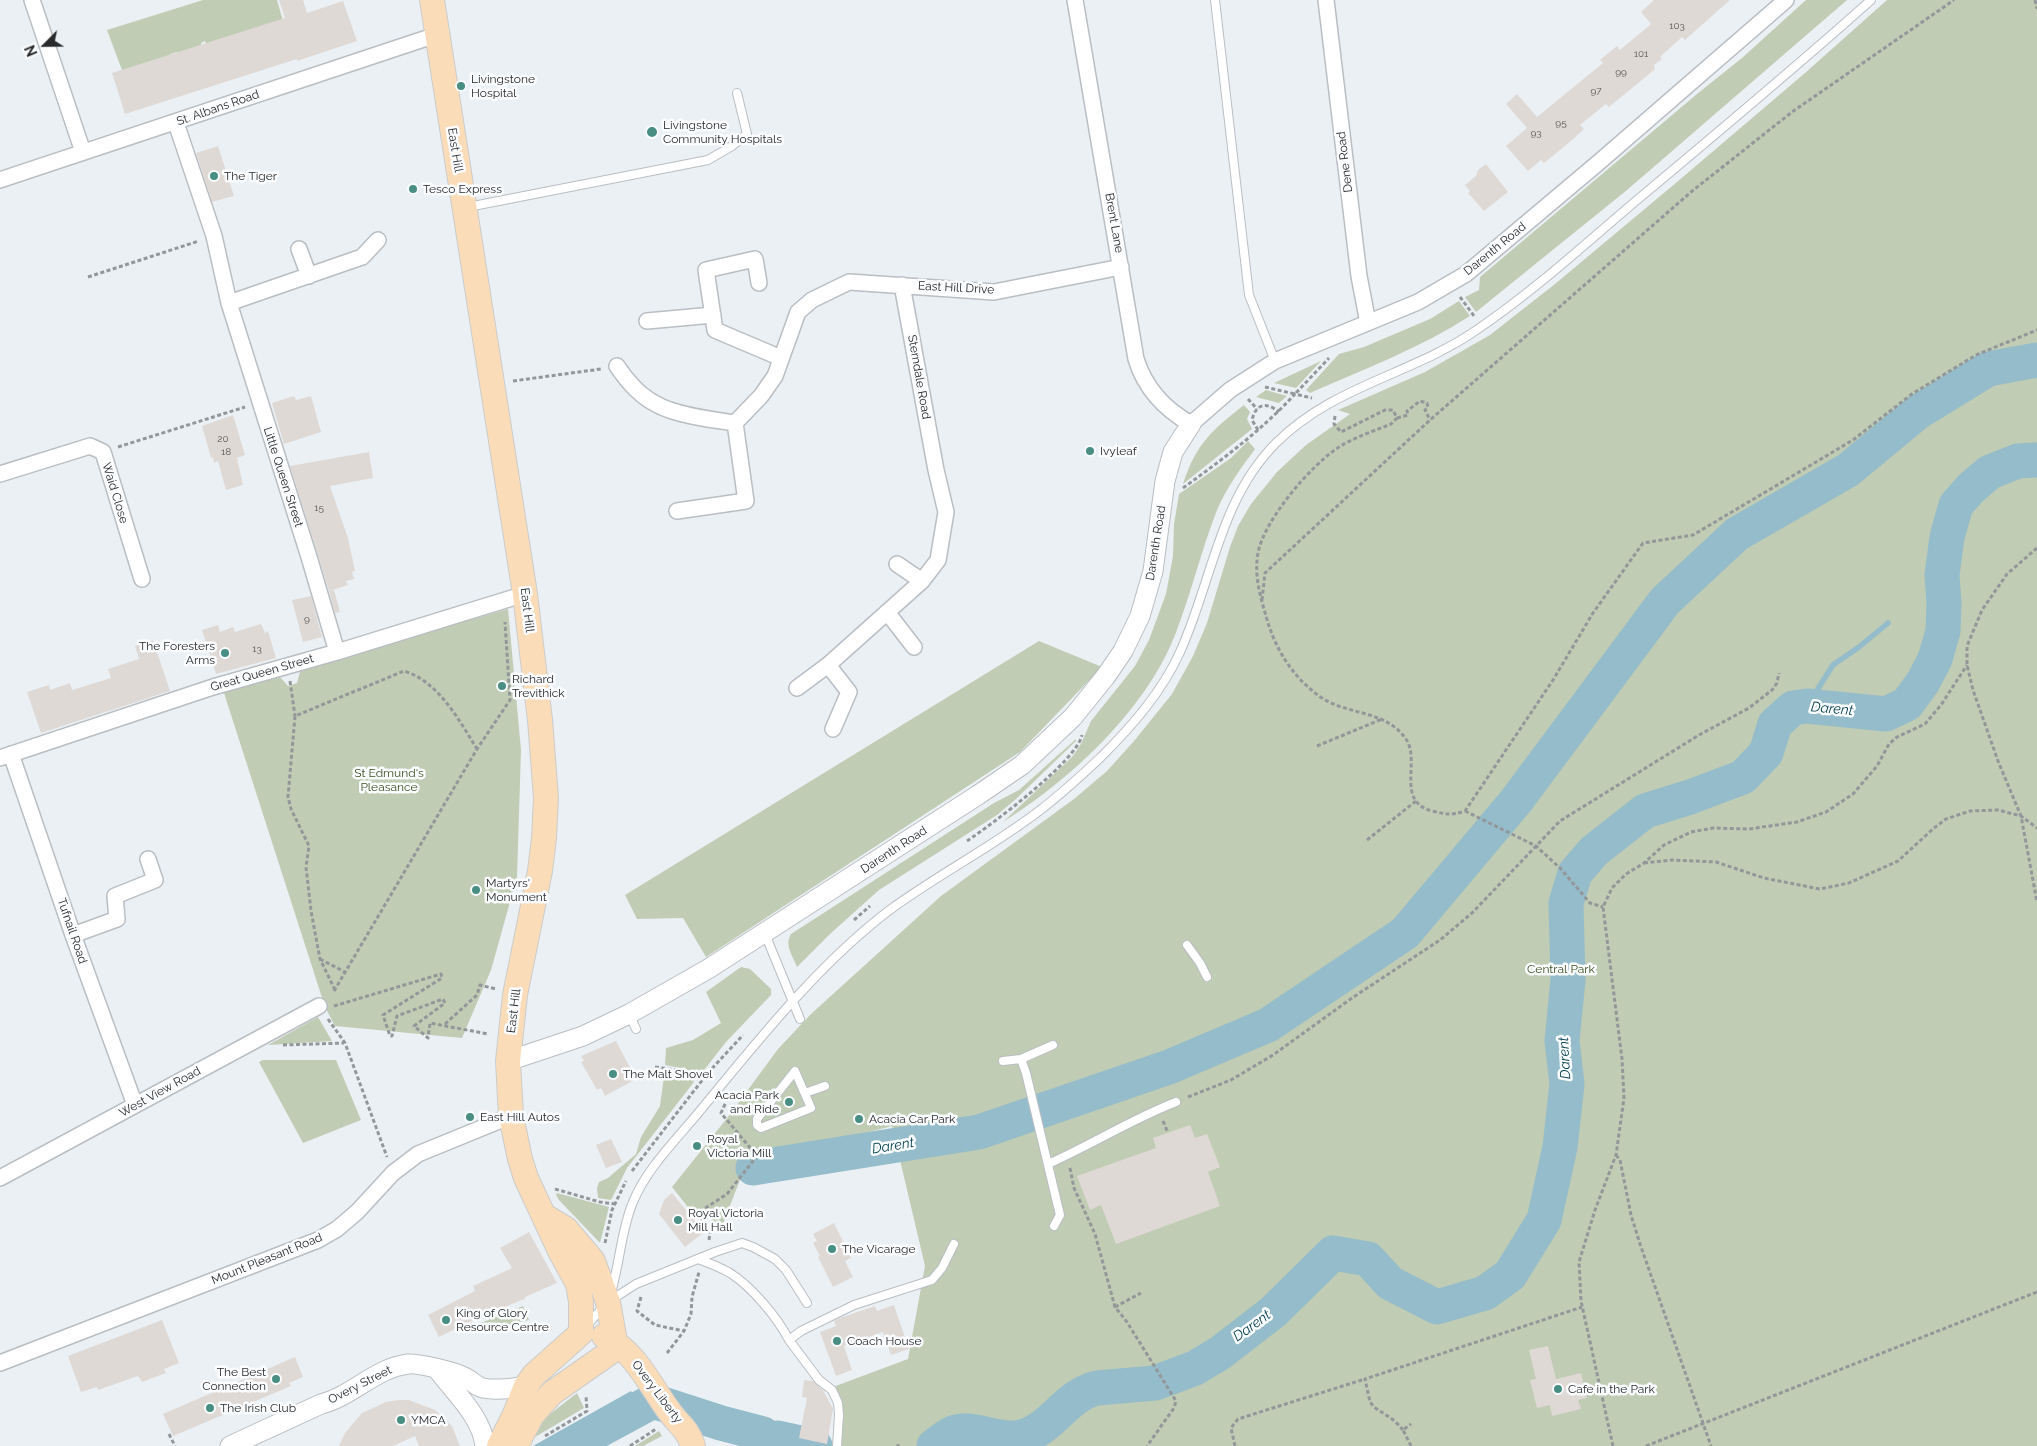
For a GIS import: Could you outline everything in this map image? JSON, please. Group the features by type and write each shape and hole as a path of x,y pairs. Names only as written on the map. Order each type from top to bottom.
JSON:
{"main road":[{"name":"East Hill","path":"432,0 525,594 540,720 546,798 540,871 520,965 508,1062 511,1116 526,1178 560,1251 578,1284 581,1302 580,1333"},
{"name":"East Hill","path":"545,1216 566,1230 586,1250 593,1261 608,1302 614,1341"},
{"path":"499,1446 524,1415 552,1393 612,1352 614,1341 599,1333 580,1333 534,1375 526,1386 524,1415 516,1446"},
{"name":"Overy Liberty","path":"614,1341 642,1370 674,1416 684,1427 693,1446"}],"street":[{"path":"32,0 83,152"},
{"name":"Brent Lane","path":"1075,0 1136,359 1141,377 1150,390 1191,424"},
{"name":"Dene Road","path":"1326,0 1359,276 1368,323"},
{"name":"Darenth Road","path":"508,1062 583,1036 632,1022 1015,770 1073,717 1106,676 1123,651 1140,616 1153,571 1165,481 1173,452 1191,424 1230,390 1275,361 1418,302 1466,274 1598,163 1786,0"},
{"name":"St. Albans Road","path":"0,180 436,35"},
{"name":"Little Queen Street","path":"176,123 214,236 229,302 337,652"},
{"path":"229,302 362,257 378,240"},
{"path":"299,249 309,276"},
{"path":"735,423 761,396 775,376 780,358 715,330 706,270 755,259 759,283"},
{"name":"East Hill Drive","path":"780,358 798,312 812,300 849,282 994,292 1121,267"},
{"name":"Sterndale Road","path":"797,688 828,665 922,581 938,560 946,512 936,470 902,285"},
{"path":"647,321 713,314"},
{"path":"617,366 627,381 656,405 711,420 735,423"},
{"path":"677,511 746,501 735,423"},
{"name":"Waid Close","path":"0,474 90,446 103,452 142,579"},
{"path":"897,564 922,581"},
{"name":"Great Queen Street","path":"6,756 212,687 337,652 525,594"},
{"path":"887,612 914,648"},
{"path":"828,665 849,692 833,729"},
{"name":"Tufnail Road","path":"6,756 136,1106"},
{"path":"73,935 117,919 115,896 155,880 148,859"},
{"name":"West View Road","path":"0,1178 136,1106 256,1039 322,1009"},
{"name":"Mount Pleasant Road","path":"0,1363 318,1240 338,1229 393,1174 418,1154 511,1116"},
{"name":"Overy Street","path":"230,1446 321,1404 334,1400 385,1370 415,1364 425,1365 463,1376 473,1384 484,1388 526,1386"},
{"path":"438,1370 468,1408 483,1434 485,1446"}],"lane":[{"path":"1215,0 1249,295 1275,361"},
{"path":"608,1302 618,1269 632,1205 644,1180 671,1145 793,1002 841,952 884,914 1037,812 1082,775 1132,724 1162,685 1181,651 1196,615 1224,525 1239,492 1272,447 1297,422 1329,402 1433,356 1479,328 1583,246 1754,102 1871,0"},
{"path":"464,208 708,160 732,146 747,134 737,93"},
{"path":"765,934 800,1019"},
{"path":"1187,945 1207,977"},
{"path":"1003,1061 1021,1059 1053,1045"},
{"path":"1021,1059 1060,1215 1054,1226"},
{"path":"795,1071 805,1093 812,1108 761,1128 757,1125 757,1119 795,1071"},
{"path":"805,1093 825,1086"},
{"path":"1048,1164 1176,1102"},
{"path":"580,1333 608,1302 636,1284 742,1243 774,1258 786,1270 807,1303"},
{"path":"789,1340 801,1331 845,1309 869,1299 932,1280 942,1268 954,1244"},
{"path":"698,1259 728,1272 751,1291 781,1326 789,1340 819,1380 832,1390 838,1402 838,1443"}],"path":[{"path":"1262,603 1264,573 1430,420 1699,186 1792,112 1954,0"},
{"path":"2035,0 2037,9"},
{"path":"88,277 214,236"},
{"path":"1459,297 1475,316"},
{"path":"1430,420 1425,410 1428,406 1427,403 1420,401 1407,411 1408,415 1397,418 1391,424 1340,447 1327,456 1305,477 1283,504 1262,537 1258,554 1259,592 1275,646 1302,681 1320,697 1338,706 1383,719 1405,738 1410,748 1409,786 1416,801 1429,810 1452,815 1465,811 1553,680 1593,613 1644,543 1693,535 1853,440 1912,394 1976,355 2037,330"},
{"path":"1177,492 1230,455 1279,412 1336,351 1343,334"},
{"path":"492,383 617,366"},
{"path":"1264,387 1310,399 1318,395"},
{"path":"1247,398 1257,409"},
{"path":"103,452 259,402"},
{"path":"1258,430 1252,420 1257,409 1271,405 1279,412"},
{"path":"1335,416 1334,424 1341,432 1385,410 1394,410 1397,418"},
{"path":"2037,548 2007,574 1982,610 1967,646 1967,666 1973,690 1998,761 2021,816 2037,902"},
{"path":"322,1009 477,748 510,700 504,618"},
{"path":"1613,1446 1582,1307 1579,1262 1595,1210 1616,1155 1624,1098 1622,1058 1603,908 1612,888 1626,874 1644,863 1664,845 1691,832 1713,828 1749,829 1797,822 1826,812 1853,794 1877,766 1889,744 1897,737 1925,724 1941,705 1967,666"},
{"path":"295,716 404,671 417,674 441,697 458,718 477,748"},
{"path":"1176,1102 1231,1080 1273,1054 1352,998 1440,940 1472,913 1560,821 1699,735 1749,708 1772,690 1777,683 1779,673"},
{"path":"290,676 295,716 288,798 291,809 309,846 306,867 311,911 320,959 334,990"},
{"path":"1317,746 1383,719"},
{"path":"999,820 1071,755 1081,740 1084,727"},
{"path":"1367,840 1416,801"},
{"path":"1644,863 1672,860 1716,862 1764,878 1820,889 1849,883 1898,861 1946,819 1970,811 1998,810 2021,816 2037,828"},
{"path":"1465,811 1536,846 1560,868 1590,904 1603,908"},
{"path":"320,959 345,972"},
{"path":"322,1009 441,974 442,978 383,1015 390,1036 392,1036 398,1016 443,999 445,1003 414,1026 428,1038 430,1023 445,1024 488,1034"},
{"path":"445,1024 477,995 480,985 496,989"},
{"path":"322,1009 345,1043 387,1157"},
{"path":"256,1039 262,1046 345,1043"},
{"path":"655,1067 685,1071 695,1080"},
{"path":"710,1234 698,1213 728,1194 757,1156 730,1123"},
{"path":"1068,1155 1074,1188 1094,1234 1114,1307 1127,1322 1176,1400 1174,1408 1146,1446"},
{"path":"1616,1155 1620,1160 1631,1215 1640,1244 1710,1446"},
{"path":"549,1187 600,1202 615,1204"},
{"path":"636,1284 642,1292 638,1311 656,1325 684,1331"},
{"path":"667,1353 684,1331 691,1314 694,1286"},
{"path":"1646,1446 2037,1292"},
{"path":"1114,1307 1141,1293"},
{"path":"1235,1446 1231,1428 1238,1418 1365,1379 1582,1307"},
{"path":"1365,1379 1370,1402 1374,1407 1395,1421 1403,1430 1410,1446"},
{"path":"540,1438 587,1411 587,1406"},
{"path":"630,1446 674,1416"},
{"path":"1403,1430 1411,1424"},
{"path":"169,1434 175,1446"}],"green space":[{"path":"203,0 277,0 283,21 213,63 205,41 201,43 202,47 180,62 177,52 170,54 176,73 122,70 107,30"},
{"path":"1806,0 1847,0 1627,190 1476,312 1465,297 1479,290 1480,277 1742,58"},
{"name":"Central Park","path":"1887,0 2037,0 2037,1446 839,1446 833,1387 908,1359 925,1266 892,1126 746,1164 721,1229 704,1212 695,1216 672,1187 728,1117 778,1049 811,1014 941,896 1074,799 1107,771 1134,741 1172,694 1193,656 1207,623 1238,526 1251,504 1277,472 1306,445 1350,414 1338,410 1425,372 1490,335 1555,284 1677,182"},
{"path":"1459,301 1470,316 1451,328 1392,358 1310,393 1306,390 1339,354 1364,347 1430,319"},
{"path":"1321,361 1296,388 1274,383"},
{"path":"1266,390 1287,396 1279,403 1256,397"},
{"path":"1244,405 1250,412 1247,419 1252,429 1183,484 1194,458 1206,439"},
{"path":"1248,441 1255,449 1239,471 1217,510 1175,635 1162,663 1145,690 1103,741 1079,764 1054,786 1003,822 1072,757 1081,744 1091,721 1135,666 1149,640 1166,594 1173,556 1174,524 1179,494 1231,458"},
{"name":"St Edmund's Pleasance","path":"508,609 521,750 517,877 491,970 462,1038 335,1026 325,1007 224,693 279,676 288,686 297,683 301,668"},
{"path":"1039,641 1102,667 1020,752 706,957 683,918 637,919 625,895"},
{"path":"1076,739 1016,799 997,815 879,890 797,967 791,955 788,942 791,934 994,803 1019,790"},
{"path":"741,967 750,969 771,989 771,995 726,1042 697,1079 685,1069 665,1065 666,1048 693,1040 721,1023 706,992"},
{"path":"318,1017 332,1041 268,1045"},
{"path":"263,1060 336,1060 361,1120 303,1143 259,1062"},
{"path":"665,1069 682,1073 694,1082 627,1168 611,1200 598,1198 597,1188 599,1182 608,1178 636,1154 641,1137 660,1106"},
{"path":"557,1193 609,1207 600,1243 559,1200 556,1195"},
{"path":"523,1306 529,1320 484,1330 481,1323"},
{"path":"577,1393 584,1408 535,1437 545,1418"},
{"path":"659,1431 662,1436 643,1446 635,1446"}],"water":[{"path":"631,1391 646,1413 590,1446 533,1446"}],"building":[{"path":"279,0 303,0 307,13 343,1 357,41 125,114 112,73 285,18"},
{"path":"1654,0 1730,0 1685,40 1682,37 1660,57 1662,59 1654,65 1655,69 1648,75 1609,107 1606,104 1580,125 1584,129 1571,141 1544,163 1541,160 1528,171 1506,146 1527,128 1506,104 1517,94 1537,117 1603,63 1600,60 1617,46 1620,50 1651,24 1641,12"},
{"name":"The Tiger","path":"218,146 234,196 212,202 196,153"},
{"path":"1486,164 1508,192 1484,211 1468,193 1470,191 1465,185"},
{"path":"294,396 296,400 311,396 321,432 284,444 272,403"},
{"path":"233,415 245,455 237,458 243,485 226,490 218,461 214,463 213,457 211,458 202,426"},
{"path":"369,452 373,478 330,486 348,538 355,571 352,572 354,579 346,581 348,585 329,591 290,466"},
{"path":"334,590 340,612 335,613 329,591"},
{"path":"311,596 322,637 303,642 292,600"},
{"path":"261,624 265,633 268,631 276,658 216,674 202,630 218,625 220,632 233,627 235,632"},
{"path":"153,640 170,691 41,733 27,692 49,685 50,690 70,683 72,690 111,678 108,669 139,659 135,646"},
{"name":"The Malt Shovel","path":"616,1041 636,1079 605,1096 601,1088 597,1090 581,1062 584,1061 581,1056"},
{"path":"1190,1125 1195,1138 1207,1134 1220,1167 1208,1172 1220,1206 1116,1244 1101,1205 1090,1210 1077,1176 1156,1148 1153,1138"},
{"path":"611,1139 622,1162 606,1168 596,1145"},
{"name":"Royal Victoria Mill Hall","path":"672,1193 704,1232 685,1247 659,1214 664,1200"},
{"name":"The Vicarage","path":"834,1223 851,1258 845,1261 853,1277 833,1287 818,1257 820,1256 813,1243 817,1241 813,1234"},
{"path":"529,1232 557,1283 439,1337 428,1315 475,1291 473,1286 512,1268 500,1248"},
{"name":"Coach House","path":"894,1305 909,1349 891,1355 883,1332 844,1346 852,1370 836,1376 820,1332 836,1326 834,1321 840,1318 875,1306 877,1311"},
{"path":"162,1320 179,1363 164,1369 166,1373 142,1382 138,1376 98,1390 97,1387 81,1392 68,1356"},
{"name":"Cafe in the Park","path":"1548,1346 1556,1379 1581,1373 1587,1398 1578,1400 1581,1409 1552,1416 1550,1405 1537,1408 1530,1380 1536,1379 1529,1350"},
{"name":"The Irish Club","path":"295,1357 303,1377 289,1383 291,1386 173,1436 163,1414"},
{"path":"804,1380 813,1381 823,1390 833,1409 827,1444 799,1438 807,1398 802,1397"},
{"name":"YMCA","path":"409,1400 435,1410 452,1426 460,1446 419,1446 415,1436 393,1446 339,1446 345,1433 362,1413 386,1402"}],"waterway":[{"name":"Darent","path":"753,1168 979,1132 1169,1067 1268,1025 1405,933 1516,801 1665,601 1737,534 1848,470 1918,412 1988,369 2037,360"},
{"name":"Darent","path":"934,1446 950,1434 961,1431 1006,1438 1025,1436 1044,1426 1068,1404 1086,1392 1097,1388 1155,1383 1195,1368 1220,1353 1273,1312 1333,1253 1368,1259 1390,1283 1437,1307 1485,1293 1510,1275 1544,1220 1560,1147 1567,1084 1562,1041 1568,980 1566,903 1575,873 1594,851 1645,811 1690,797 1743,777 1766,753 1775,724 1793,708 1807,706 1886,714 1907,704 1923,682 1935,659 1943,631 1942,575 1947,537 1956,505 1971,488 1990,472 2018,461 2037,460"},
{"path":"1807,706 1833,665 1888,623"},
{"name":"Darent","path":"570,1446 653,1401 721,1423 763,1434"},
{"name":"Darent","path":"778,1438 815,1446"}],"place":[{"name":"Livingstone Hospital","path":"461,86"},
{"name":"Livingstone Community Hospitals","path":"652,132"},
{"name":"The Tiger","path":"214,176"},
{"name":"Tesco Express","path":"413,189"},
{"name":"Ivyleaf","path":"1090,451"},
{"name":"The Foresters Arms","path":"225,653"},
{"name":"Richard Trevithick","path":"502,686"},
{"name":"Martyrs' Monument","path":"476,890"},
{"name":"The Malt Shovel","path":"613,1074"},
{"name":"Acacia Park and Ride","path":"789,1102"},
{"name":"East Hill Autos","path":"470,1117"},
{"name":"Acacia Car Park","path":"859,1119"},
{"name":"Royal Victoria Mill","path":"697,1146"},
{"name":"Royal Victoria Mill Hall","path":"678,1220"},
{"name":"The Vicarage","path":"832,1249"},
{"name":"King of Glory Resource Centre","path":"446,1320"},
{"name":"Coach House","path":"837,1341"},
{"name":"The Best Connection","path":"276,1379"},
{"name":"Cafe in the Park","path":"1558,1389"},
{"name":"The Irish Club","path":"210,1408"},
{"name":"YMCA","path":"401,1420"}]}
